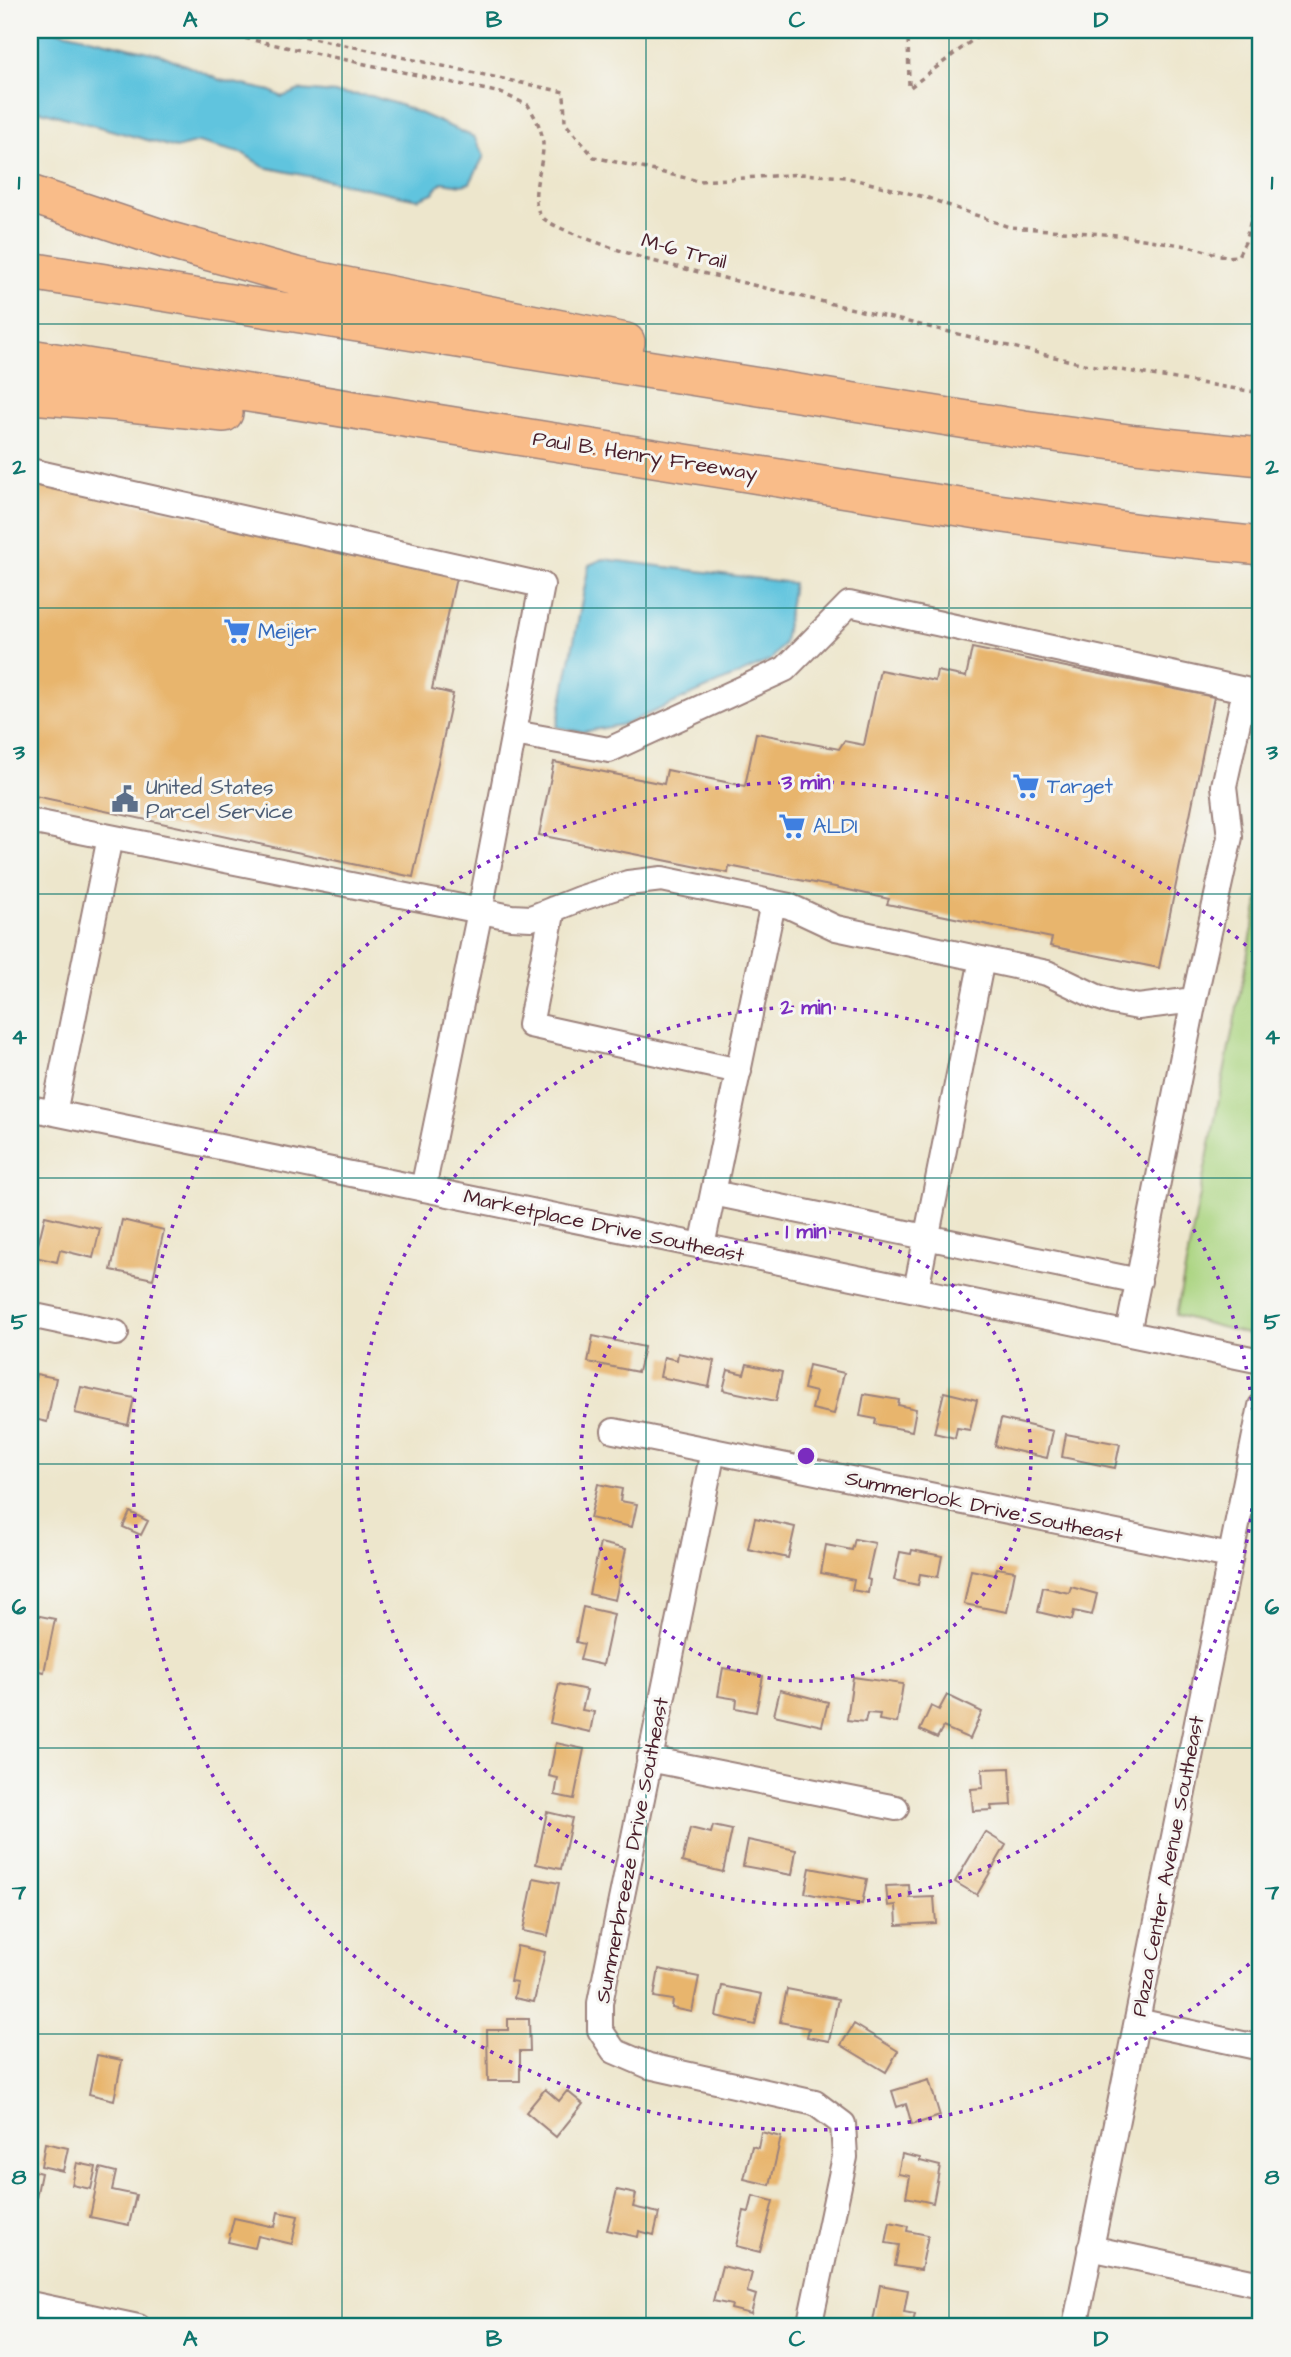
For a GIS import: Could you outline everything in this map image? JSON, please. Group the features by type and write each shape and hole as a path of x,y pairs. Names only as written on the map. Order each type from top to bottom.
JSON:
{"highway":[{"path":"30,194 167,240 296,276 794,374 905,398 1024,429"},
{"path":"30,271 1024,429 1261,457"},
{"name":"Paul B. Henry Freeway","path":"30,358 997,513 1155,535 1261,546"},
{"path":"30,395 194,410 834,498 997,513"}],"street":[{"path":"30,471 542,585 480,911 423,1189"},
{"path":"514,733 609,750 785,669 849,604 1245,690 1224,786 1230,837 1194,1000 1128,1334"},
{"path":"30,821 512,917 531,918 628,883 662,879 789,906 836,929 1047,973 1112,1002 1138,1007 1194,1000"},
{"path":"42,1111 110,837"},
{"path":"702,1246 773,903"},
{"path":"553,909 530,1026 738,1070"},
{"path":"916,1290 982,960"},
{"name":"Marketplace Drive Southeast","path":"42,1111 1261,1361"},
{"path":"713,1193 1139,1281"},
{"path":"30,1315 116,1332"},
{"name":"Plaza Center Avenue Southeast","path":"1075,2327 1261,1406"},
{"name":"Summerlook Drive Southeast","path":"614,1431 1230,1556"},
{"name":"Summerbreeze Drive Southeast","path":"713,1451 600,2003 600,2030 614,2051 649,2066 815,2103 843,2124 845,2157 809,2327"},
{"path":"649,1759 896,1808"},
{"path":"1137,2021 1261,2048"},
{"path":"1090,2248 1260,2277"},
{"path":"30,2304 138,2327"}],"path":[{"name":"M-6 Trail","path":"206,30 500,93 528,105 540,127 543,144 536,197 537,208 544,220 648,260 1084,364 1261,393"},
{"path":"275,30 564,92 565,123 594,157 699,181 802,174 845,177 928,198 1009,227 1117,235 1188,246 1228,257 1238,256 1245,242 1261,183"},
{"path":"908,30 909,88 986,30"}],"green space":[{"path":"1261,887 1261,1338 1176,1315"}],"water":[{"path":"30,30 55,30 162,55 220,80 271,91 282,97 300,90 371,96 403,106 474,137 484,156 470,183 462,185 442,182 433,193 418,199 264,167 244,154 198,142 176,148 30,108"},
{"path":"603,559 793,583 784,643 771,660 626,724 582,732 557,727 589,565"}],"building":[{"name":"Meijer","path":"30,481 457,573 432,689 453,694 413,877 30,795"},
{"name":"Target","path":"972,648 1214,697 1159,968 1050,946 1052,938 887,904 889,899 835,887 729,866 728,873 539,835 554,762 664,784 667,770 745,786 756,733 839,749 844,741 864,745 880,670 935,681 937,671 966,677"},
{"path":"45,1216 100,1229 93,1258 60,1250 57,1262 35,1257"},
{"path":"122,1220 164,1230 153,1279 111,1270"},
{"path":"593,1336 644,1347 638,1372 588,1362"},
{"path":"678,1353 714,1361 709,1387 660,1377 664,1357 677,1360"},
{"path":"747,1364 782,1372 776,1401 723,1390 728,1370 744,1374"},
{"path":"809,1365 844,1373 834,1414 812,1409 816,1392 804,1389"},
{"path":"36,1374 56,1378 47,1422 30,1418 30,1390 33,1390"},
{"path":"81,1387 134,1398 128,1425 75,1413"},
{"path":"944,1392 977,1400 970,1430 957,1428 955,1438 934,1433"},
{"path":"864,1394 899,1400 898,1405 916,1409 912,1431 875,1424 876,1419 860,1416"},
{"path":"1001,1419 1053,1431 1047,1458 995,1446"},
{"path":"1066,1434 1120,1444 1115,1468 1062,1457"},
{"path":"598,1484 622,1489 620,1501 637,1504 632,1527 590,1518"},
{"path":"130,1512 148,1521 141,1535 123,1527"},
{"path":"755,1518 795,1527 788,1558 748,1549"},
{"path":"855,1539 875,1543 867,1579 870,1580 868,1593 852,1590 854,1580 821,1573 826,1545 852,1550"},
{"path":"600,1543 626,1549 615,1600 589,1594"},
{"path":"912,1550 942,1556 938,1577 920,1574 918,1585 894,1580 900,1552 911,1554"},
{"path":"997,1568 1015,1571 1007,1612 964,1604 971,1570 995,1575"},
{"path":"1043,1587 1069,1593 1071,1587 1097,1594 1092,1615 1074,1611 1072,1620 1038,1612"},
{"path":"583,1607 614,1614 603,1665 580,1660 584,1644 576,1642"},
{"path":"30,1614 55,1619 44,1672 30,1669"},
{"path":"723,1668 763,1676 756,1712 736,1708 737,1699 718,1696"},
{"path":"853,1677 903,1684 897,1723 879,1720 880,1714 867,1713 865,1722 847,1720"},
{"path":"559,1684 587,1690 582,1710 594,1712 590,1732 550,1723"},
{"path":"780,1690 828,1702 822,1726 774,1715"},
{"path":"947,1695 982,1712 970,1739 943,1727 937,1738 920,1730 931,1706 939,1710"},
{"path":"556,1743 584,1749 574,1799 555,1795 558,1778 549,1776"},
{"path":"1010,1768 1012,1805 991,1806 992,1810 973,1811 971,1789 983,1788 982,1769"},
{"path":"547,1812 572,1818 561,1869 536,1864"},
{"path":"713,1826 732,1830 723,1872 682,1862 690,1828 711,1833"},
{"path":"985,1832 1006,1845 977,1895 955,1882"},
{"path":"748,1840 796,1850 792,1875 743,1866"},
{"path":"810,1868 867,1879 862,1904 805,1893"},
{"path":"534,1878 559,1883 548,1936 523,1931"},
{"path":"909,1885 910,1898 934,1897 936,1923 897,1925 896,1905 888,1906 886,1886"},
{"path":"517,1946 545,1952 534,2002 514,1998 517,1982 510,1981"},
{"path":"659,1969 699,1977 692,2012 672,2008 673,2000 654,1997"},
{"path":"722,1986 762,1994 755,2025 716,2016"},
{"path":"787,1989 838,1999 829,2041 807,2037 809,2028 780,2022"},
{"path":"508,2019 529,2019 530,2051 520,2051 520,2081 488,2081 487,2030 508,2030"},
{"path":"854,2024 898,2051 886,2072 841,2045"},
{"path":"97,2055 122,2060 114,2100 89,2094"},
{"path":"929,2080 940,2116 912,2125 906,2104 897,2107 892,2091"},
{"path":"545,2089 559,2101 567,2091 583,2104 556,2137 526,2112"},
{"path":"761,2132 781,2137 770,2185 744,2179 752,2146 758,2148"},
{"path":"45,2143 68,2148 63,2171 41,2166"},
{"path":"902,2154 940,2166 933,2203 906,2197 910,2176 898,2174"},
{"path":"77,2163 96,2167 91,2189 72,2185"},
{"path":"100,2168 116,2172 112,2190 136,2195 129,2225 90,2217"},
{"path":"30,2170 41,2173 35,2203 30,2201"},
{"path":"617,2190 636,2194 633,2207 659,2213 654,2235 639,2231 638,2237 607,2230"},
{"path":"753,2196 773,2201 760,2252 736,2246 744,2211 749,2212"},
{"path":"278,2212 298,2216 292,2244 258,2236 255,2248 228,2242 234,2218 275,2227"},
{"path":"890,2222 908,2226 907,2231 928,2235 921,2270 895,2266 899,2245 886,2243"},
{"path":"722,2266 752,2273 747,2292 756,2295 751,2314 731,2309 732,2305 713,2301"},
{"path":"880,2285 908,2290 904,2312 915,2314 912,2327 872,2327"}],"place":[{"name":"Meijer","path":"237,631"},
{"name":"Target","path":"1026,786"},
{"name":"United States Parcel Service","path":"125,799"},
{"name":"ALDI","path":"792,826"}]}
